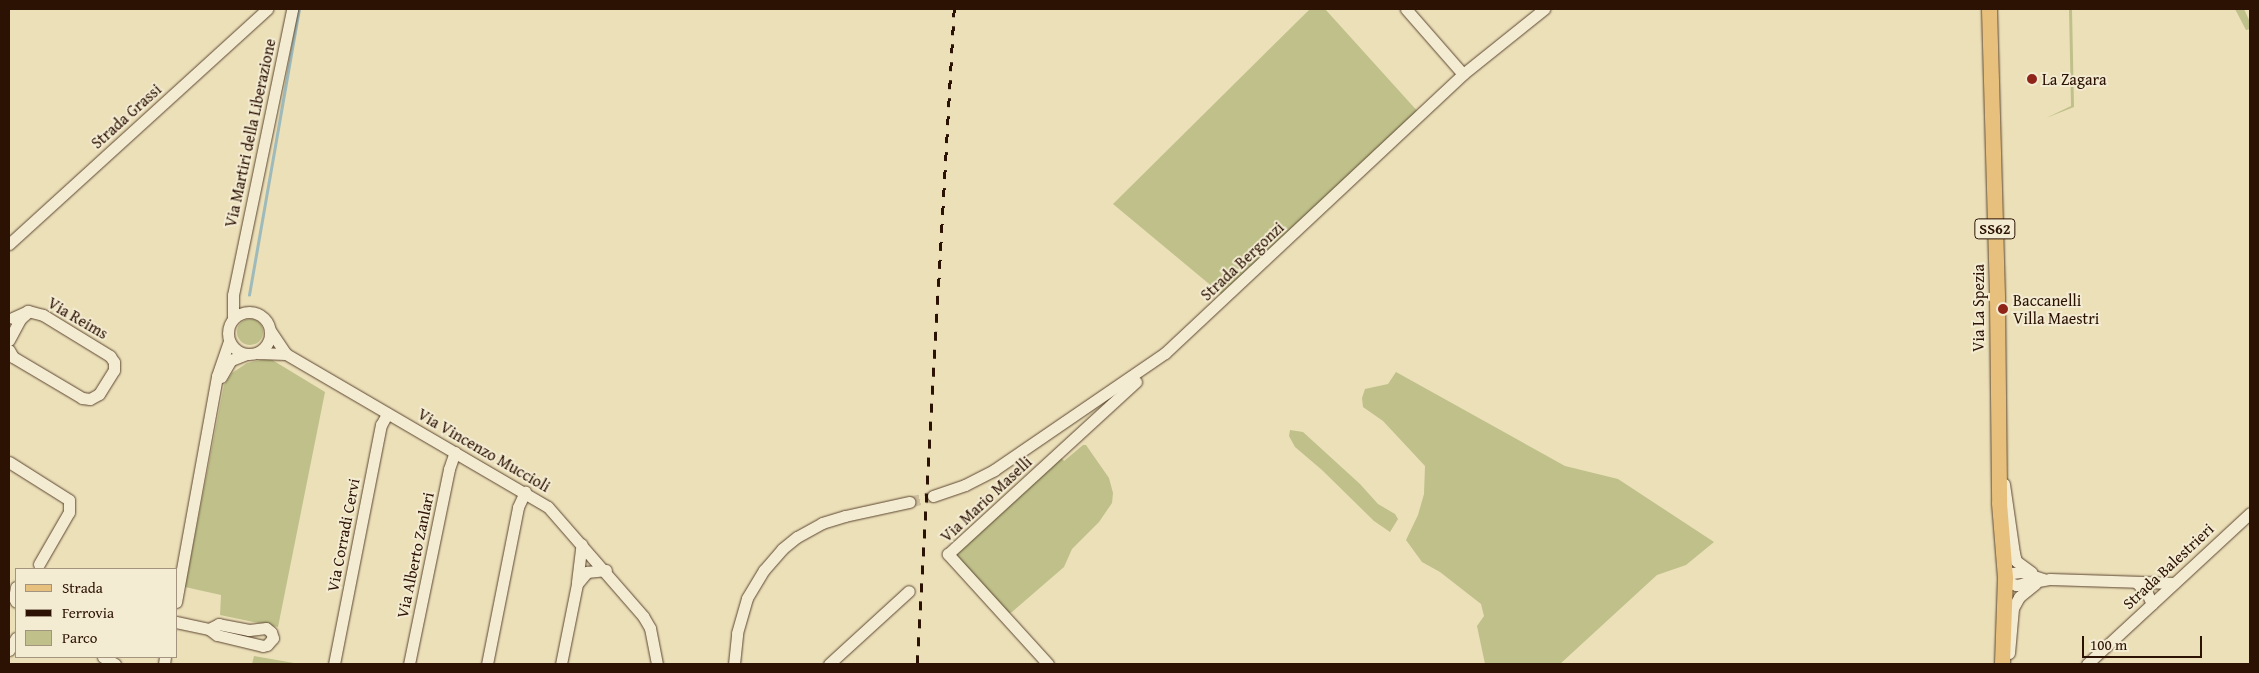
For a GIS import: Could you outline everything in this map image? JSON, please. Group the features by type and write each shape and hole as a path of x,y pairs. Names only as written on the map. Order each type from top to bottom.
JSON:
{"main road":[{"name":"Via La Spezia","path":"1989,9 1997,298 1999,504 2005,577"},
{"name":"SS62","path":"2002,664 2005,577"}],"street":[{"name":"Strada Grassi","path":"9,244 264,9"},
{"name":"Via Martiri della Liberazione","path":"178,591 220,362 229,341 228,329 233,318 233,295 292,9"},
{"path":"1406,9 1463,74"},
{"name":"Strada Bergonzi","path":"933,496 980,478 1057,428 1165,353 1463,74 1544,9"},
{"name":"Via Martiri della Liberazione","path":"215,390 227,365 236,357 252,354 267,345 271,332 266,320 239,297 240,264"},
{"name":"Via Reims","path":"9,340 11,323 28,312 43,315 110,356 114,362 114,370 99,394 90,399 82,398 13,356 9,350"},
{"path":"233,318 243,312 255,312"},
{"path":"271,332 286,354"},
{"path":"229,341 236,350 252,354 271,352 286,354"},
{"name":"Via Mario Maselli","path":"1048,664 948,554 1165,353"},
{"name":"Via Vincenzo Muccioli","path":"286,354 548,507 633,602 650,628 657,664"},
{"name":"Via Corradi Cervi","path":"334,664 381,425 387,414"},
{"path":"1057,428 1064,438 1064,447"},
{"path":"1998,450 2016,561 2021,567 2043,579"},
{"name":"Via Alberto Zanlari","path":"409,664 449,469 455,452"},
{"path":"9,462 69,500 69,512 37,568"},
{"path":"487,664 518,507 525,492"},
{"path":"734,664 737,633 747,598 764,570 782,549 822,523 909,502"},
{"name":"Strada Balestrieri","path":"2086,664 2250,513"},
{"path":"562,664 577,584 582,544"},
{"path":"577,584 588,572 606,570"},
{"path":"2005,577 2012,573 2022,572 2043,579 2174,583"},
{"path":"2008,664 2013,608 2019,596 2043,579"},
{"path":"2137,583 2147,593 2152,604"},
{"path":"829,664 909,591"},
{"path":"178,622 209,629 217,634 263,646 267,646 273,638 271,632 266,628 249,630 219,624 209,629"}],"green space":[{"path":"1310,9 1325,9 1420,114 1226,298 1113,204"},
{"path":"2069,9 2072,9 2074,107 2046,118 2071,106"},
{"path":"2235,9 2244,9 2250,22 2250,29 2246,30"},
{"path":"250,319 259,323 263,332 259,341 250,345 241,341 237,332 241,323"},
{"path":"269,358 325,392 278,627 220,615 221,595 185,587 224,385 232,373 247,363"},
{"path":"1396,372 1565,466 1618,479 1714,542 1686,565 1657,575 1560,664 1485,664 1477,626 1484,616 1481,604 1440,572 1422,562 1406,540 1418,515 1424,494 1425,466 1383,421 1363,407 1362,398 1365,389 1388,384"},
{"path":"1290,430 1303,432 1360,484 1378,504 1395,514 1398,519 1390,532 1374,521 1322,470 1295,447 1289,436"},
{"path":"1083,445 1086,445 1109,478 1113,493 1112,503 1099,522 1072,549 1064,567 1012,612 1006,614 952,554 1060,456 1064,461"},
{"path":"254,656 294,663 295,664 252,664"}],"waterway":[{"path":"249,295 299,9"}],"tunnel":[{"path":"909,502 933,496"}],"railway":[{"path":"917,664 954,9"}],"place":[{"name":"La Zagara","path":"2032,79"},
{"name":"Baccanelli Villa Maestri","path":"2003,309"}]}
